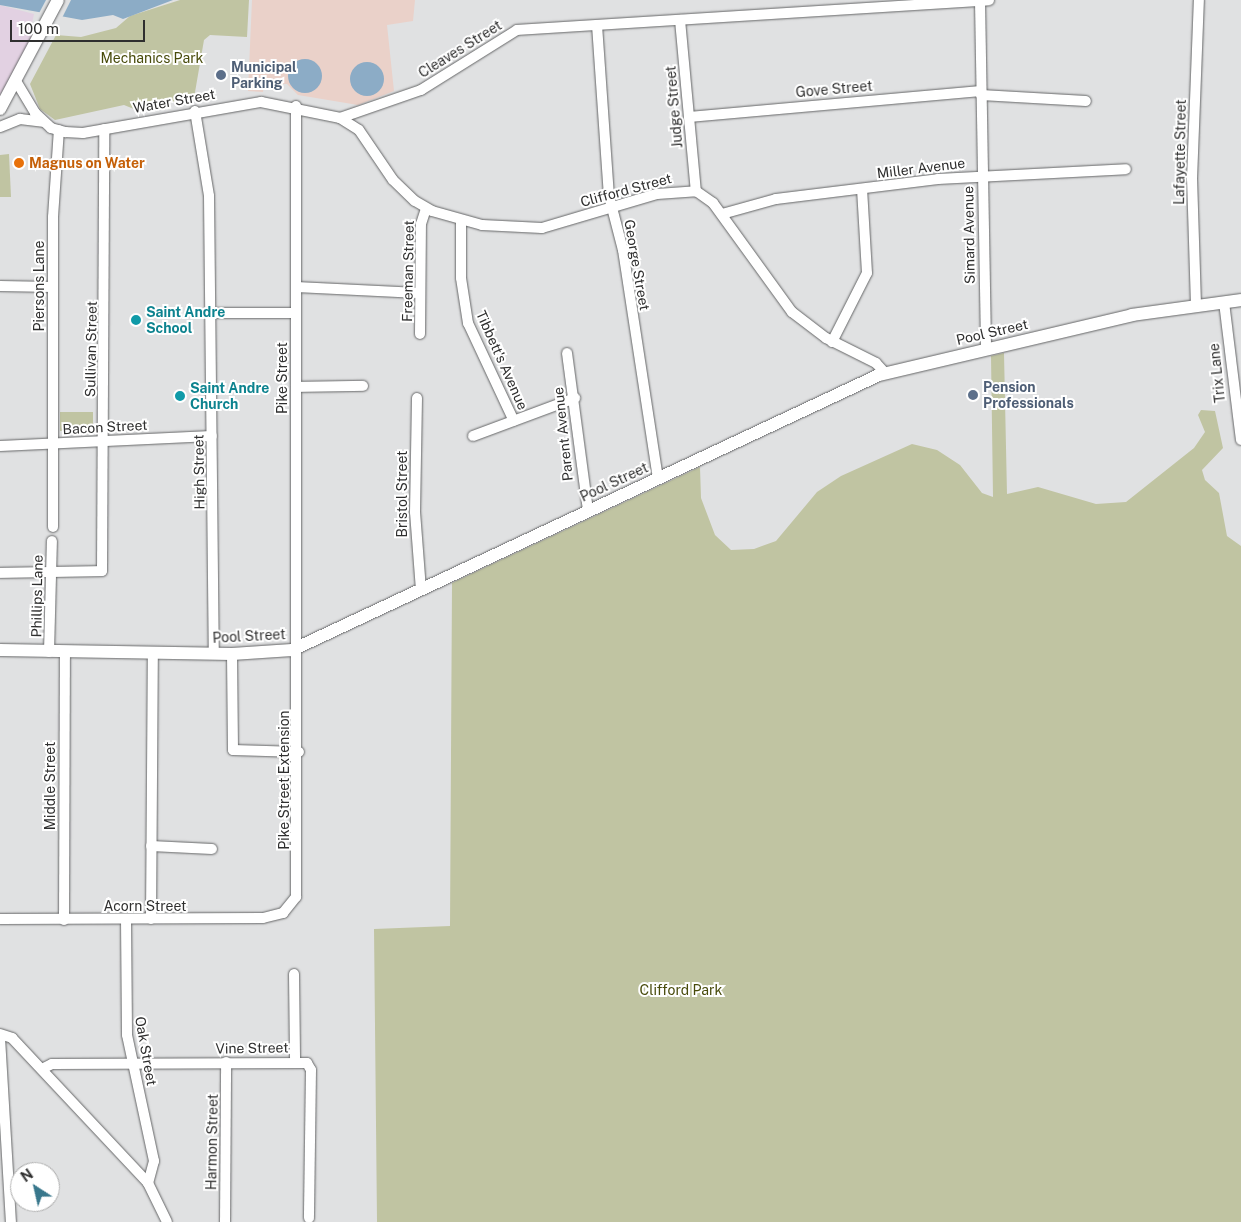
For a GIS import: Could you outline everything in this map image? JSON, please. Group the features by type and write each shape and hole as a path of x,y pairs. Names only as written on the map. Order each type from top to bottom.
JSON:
{"main road":[{"path":"0,110 58,0"},
{"name":"Pool Street","path":"0,650 232,654 296,649 885,373 986,348 1196,306 1241,300"}],"street":[{"name":"Lafayette Street","path":"1196,306 1192,180 1199,0"},
{"name":"Cleaves Street","path":"340,118 421,90 514,31 985,1"},
{"name":"Simard Avenue","path":"985,1 981,93 986,348"},
{"name":"Judge Street","path":"680,20 696,191"},
{"name":"George Street","path":"597,25 612,206 658,478"},
{"path":"16,81 44,122"},
{"name":"Gove Street","path":"688,117 981,93 1086,101"},
{"name":"Water Street","path":"44,122 59,130 83,133 195,111 261,102 296,106 340,118"},
{"name":"Pike Street","path":"296,106 296,649"},
{"name":"High Street","path":"195,111 209,196 214,654"},
{"name":"Clifford Street","path":"340,118 359,130 398,186 426,209 461,220 535,229 612,206 680,190 696,191"},
{"path":"0,127 20,120 44,122"},
{"name":"Sullivan Street","path":"51,573 102,571 104,128"},
{"name":"Piersons Lane","path":"53,528 53,287 59,130"},
{"name":"Miller Avenue","path":"722,214 776,199 982,174 1126,169"},
{"path":"832,342 867,273 862,189"},
{"path":"696,191 722,214 778,296 832,342 876,363 885,373"},
{"name":"Freeman Street","path":"420,334 418,293 421,224 426,209"},
{"name":"Tibbett's Avenue","path":"461,220 461,278 468,323 514,421"},
{"path":"0,286 53,287"},
{"path":"296,288 418,293"},
{"name":"Trix Lane","path":"1224,302 1241,440"},
{"path":"209,314 295,313"},
{"name":"Parent Avenue","path":"567,353 575,398 588,511"},
{"path":"296,387 363,386"},
{"name":"Bristol Street","path":"417,398 415,520 422,590"},
{"path":"473,436 575,398"},
{"name":"Bacon Street","path":"0,446 212,436"},
{"name":"Phillips Lane","path":"49,652 52,541"},
{"path":"0,573 51,573"},
{"name":"Pike Street Extension","path":"288,909 297,890 299,752 296,649"},
{"name":"Middle Street","path":"64,920 65,652"},
{"path":"151,919 153,654"},
{"path":"232,654 233,750 299,752"},
{"path":"151,846 212,849"},
{"name":"Acorn Street","path":"0,919 263,918 288,909"},
{"name":"Oak Street","path":"126,919 126,1025 154,1161 148,1183"},
{"path":"294,974 295,1061"},
{"path":"11,1222 0,1036 12,1038 148,1183 167,1222"},
{"name":"Harmon Street","path":"225,1222 226,1062"},
{"name":"Vine Street","path":"42,1069 52,1064 133,1065 306,1062 311,1070 309,1218"}],"shaded area":[{"path":"252,0 415,0 413,21 387,25 394,91 358,105 298,95 287,84 264,83 263,92 248,91"},
{"path":"0,5 34,14 31,29 41,34 0,109"}],"green space":[{"name":"Mechanics Park","path":"180,0 249,0 247,37 210,35 204,40 194,98 134,109 124,105 55,120 40,109 30,84 56,35 81,37 116,28 130,16"},
{"path":"9,154 11,197 0,197 0,155"},
{"name":"Clifford Park","path":"1004,353 1007,494 1038,487 1096,504 1126,502 1194,448 1205,432 1198,415 1201,410 1215,411 1223,448 1202,470 1205,480 1219,493 1227,536 1241,546 1241,1222 377,1222 374,929 450,926 452,583 700,467 701,498 715,535 731,550 754,549 776,541 817,492 841,476 912,444 937,450 960,465 982,493 993,497 991,356"},
{"path":"60,412 93,412 93,431 60,431"}],"water":[{"path":"0,0 173,0 123,19 113,15 82,20 0,5"},
{"path":"305,59 312,60 317,64 321,69 321,83 317,88 312,92 305,93 298,92 293,88 289,83 288,76 289,69 293,64 298,60"},
{"path":"367,62 374,63 379,67 383,72 383,86 379,91 374,95 367,96 360,95 355,91 351,86 350,79 351,72 355,67 360,63"}],"pier":[{"path":"46,0 71,0 60,22 37,17"}],"place":[{"name":"Municipal Parking","path":"221,75"},
{"name":"Magnus on Water","path":"19,163"},
{"name":"Saint Andre School","path":"136,320"},
{"name":"Pension Professionals","path":"973,395"},
{"name":"Saint Andre Church","path":"180,396"}]}
